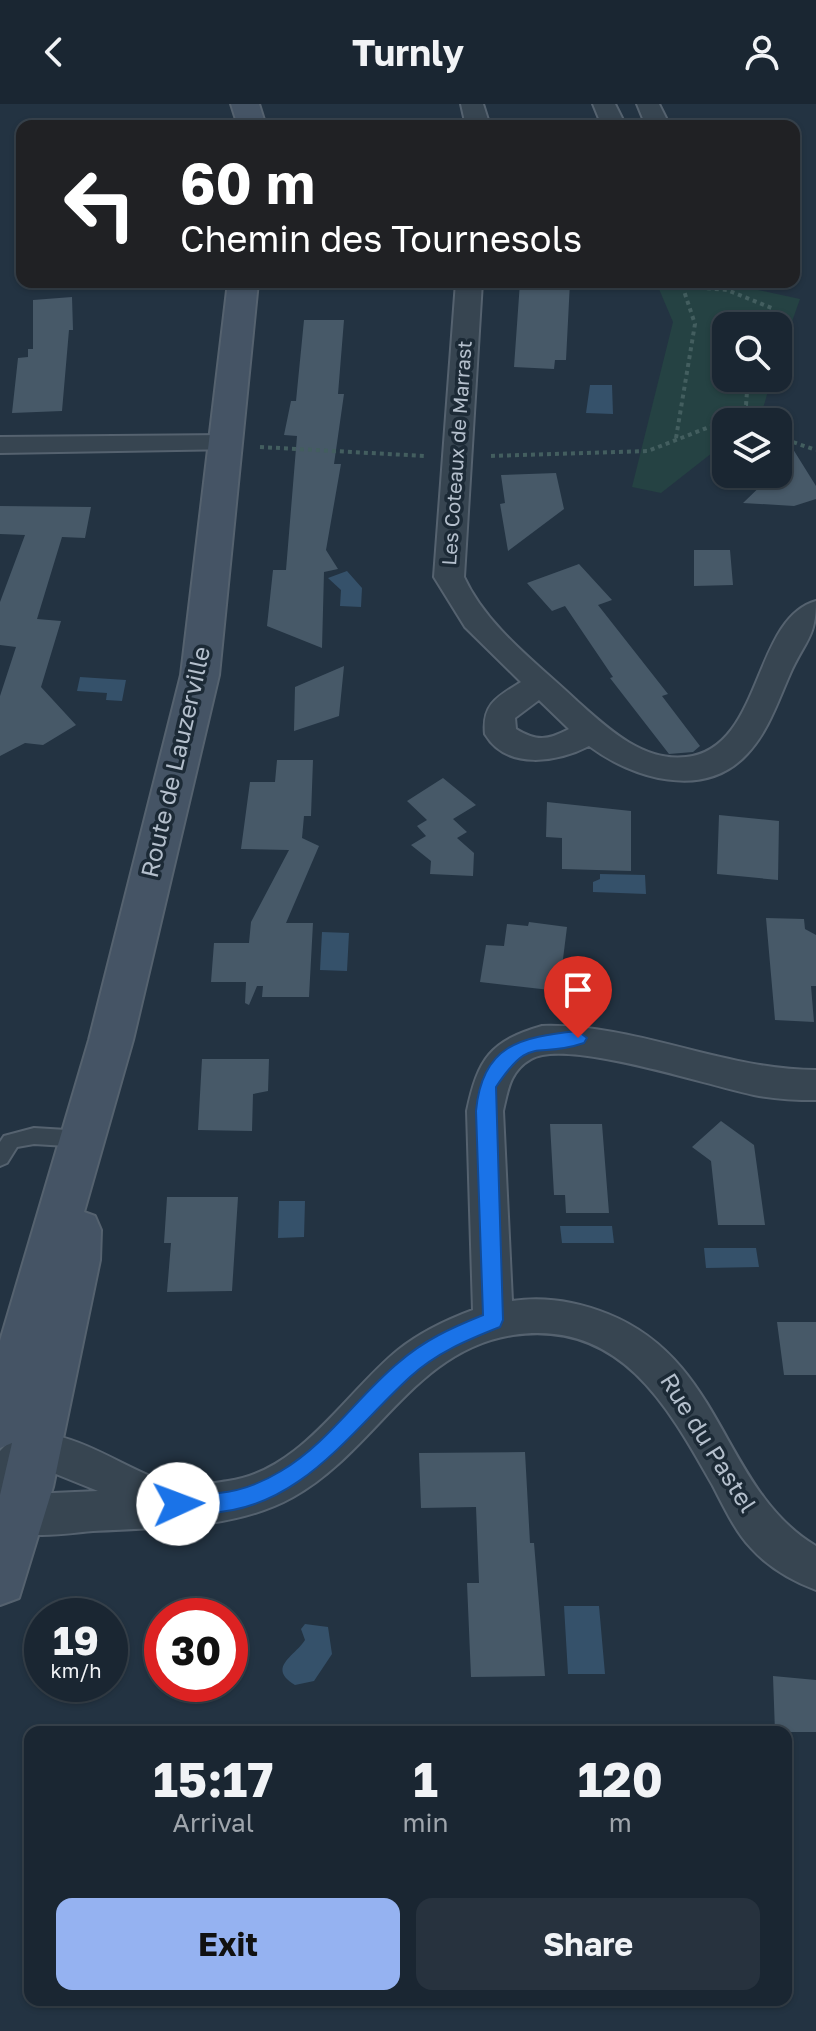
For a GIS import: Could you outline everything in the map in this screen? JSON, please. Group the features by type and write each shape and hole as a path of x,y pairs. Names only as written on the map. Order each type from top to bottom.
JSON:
{"street":[{"name":"Route de Lauzerville","path":"0,1580 10,1501 12,1448 76,1260 83,1139 200,675 242,288"},
{"name":"Les Coteaux de Marrast","path":"469,288 449,577 471,616 592,730 647,765 675,769 720,759 736,747 747,731 784,648 816,611"},
{"path":"0,445 226,443"},
{"path":"542,683 515,700 499,715 501,734 532,752 560,749 592,730"},
{"path":"493,1320 485,1111 487,1086 509,1054 533,1043 578,1038 752,1080 781,1085 816,1085"},
{"name":"Rue du Pastel","path":"10,1501 109,1512 178,1504 221,1503 258,1493 288,1478 319,1456 404,1370 442,1341 493,1320 522,1316 579,1320 605,1327 633,1342 654,1360 680,1390 763,1531 780,1548 816,1570"},
{"name":"Rue du Pastel","path":"12,1448 47,1451 178,1504"}],"lane":[{"path":"0,1158 11,1141 34,1136 83,1139"}],"path":[{"path":"683,288 695,324 676,438 712,426"},
{"path":"712,288 727,290 774,309 774,312"},
{"path":"792,442 816,450"}],"green space":[{"path":"659,288 749,288 800,299 792,322 792,312 712,312 712,392 768,392 763,408 712,408 712,453 661,493 632,487 673,322"}],"water":[{"path":"590,385 612,385 613,414 586,413"},
{"path":"347,571 362,588 361,607 340,606 341,590 328,578"},
{"path":"80,677 126,680 122,701 106,700 107,693 77,691"},
{"path":"600,874 645,875 646,894 593,892 593,882 600,879"},
{"path":"322,932 349,933 347,971 320,970"},
{"path":"279,1201 305,1201 304,1237 278,1238"},
{"path":"560,1226 612,1226 614,1243 562,1243"},
{"path":"704,1248 756,1248 759,1267 706,1268"},
{"path":"564,1606 599,1606 605,1674 568,1674"},
{"path":"305,1624 328,1627 332,1654 314,1681 295,1685 287,1679 283,1668 305,1640 301,1629"}],"building":[{"path":"520,288 570,288 566,360 555,360 554,369 514,367"},
{"path":"72,297 73,330 69,330 62,411 12,413 18,358 28,357 28,349 33,349 33,300"},
{"path":"304,320 344,320 338,394 344,394 334,464 341,464 326,550 338,569 324,572 322,648 267,626 273,570 286,570 297,436 284,435 291,401 296,401"},
{"path":"792,447 816,486 816,499 794,506 743,503 759,488 792,488"},
{"path":"556,473 564,509 508,551 500,504 505,503 501,475"},
{"path":"0,506 91,507 85,538 62,537 37,619 61,621 41,687 76,725 43,745 25,743 0,756 0,696 16,647 0,645 0,602 25,535 0,534"},
{"path":"694,550 730,550 733,585 694,586"},
{"path":"579,564 612,600 598,605 668,694 662,696 700,746 693,752 669,754 610,678 613,677 565,606 552,611 527,583"},
{"path":"344,666 339,716 294,731 295,687"},
{"path":"277,760 313,760 311,816 304,816 302,838 319,846 286,923 313,923 309,997 262,997 263,986 257,986 249,1005 245,1003 246,982 211,982 214,943 249,943 251,922 289,850 241,849 250,782 275,782"},
{"path":"443,778 476,805 453,819 467,832 457,838 474,853 473,876 430,874 431,861 411,845 426,836 417,826 427,820 407,801"},
{"path":"547,802 631,811 631,871 562,869 562,838 546,837"},
{"path":"719,815 779,821 778,880 717,874"},
{"path":"766,918 804,919 805,929 816,935 816,986 811,986 814,1022 775,1020"},
{"path":"529,922 567,927 559,991 480,982 486,945 504,946 507,924 528,926"},
{"path":"202,1059 269,1059 268,1091 253,1094 252,1131 198,1130"},
{"path":"721,1121 754,1145 765,1225 718,1225 711,1161 692,1147"},
{"path":"550,1124 602,1124 609,1213 566,1213 565,1195 554,1195"},
{"path":"167,1197 238,1197 232,1291 167,1292 171,1243 164,1243"},
{"path":"777,1322 816,1322 816,1375 784,1375"},
{"path":"525,1452 530,1543 534,1543 545,1676 471,1677 467,1583 479,1583 476,1507 421,1508 419,1453"},
{"path":"773,1676 816,1680 816,1732 792,1732 792,1726 775,1726"}],"route":[{"path":"178,1504 221,1503 258,1493 288,1478 319,1456 404,1370 442,1341 493,1320 485,1111 487,1086 496,1068 509,1054 533,1043 578,1038"}]}
